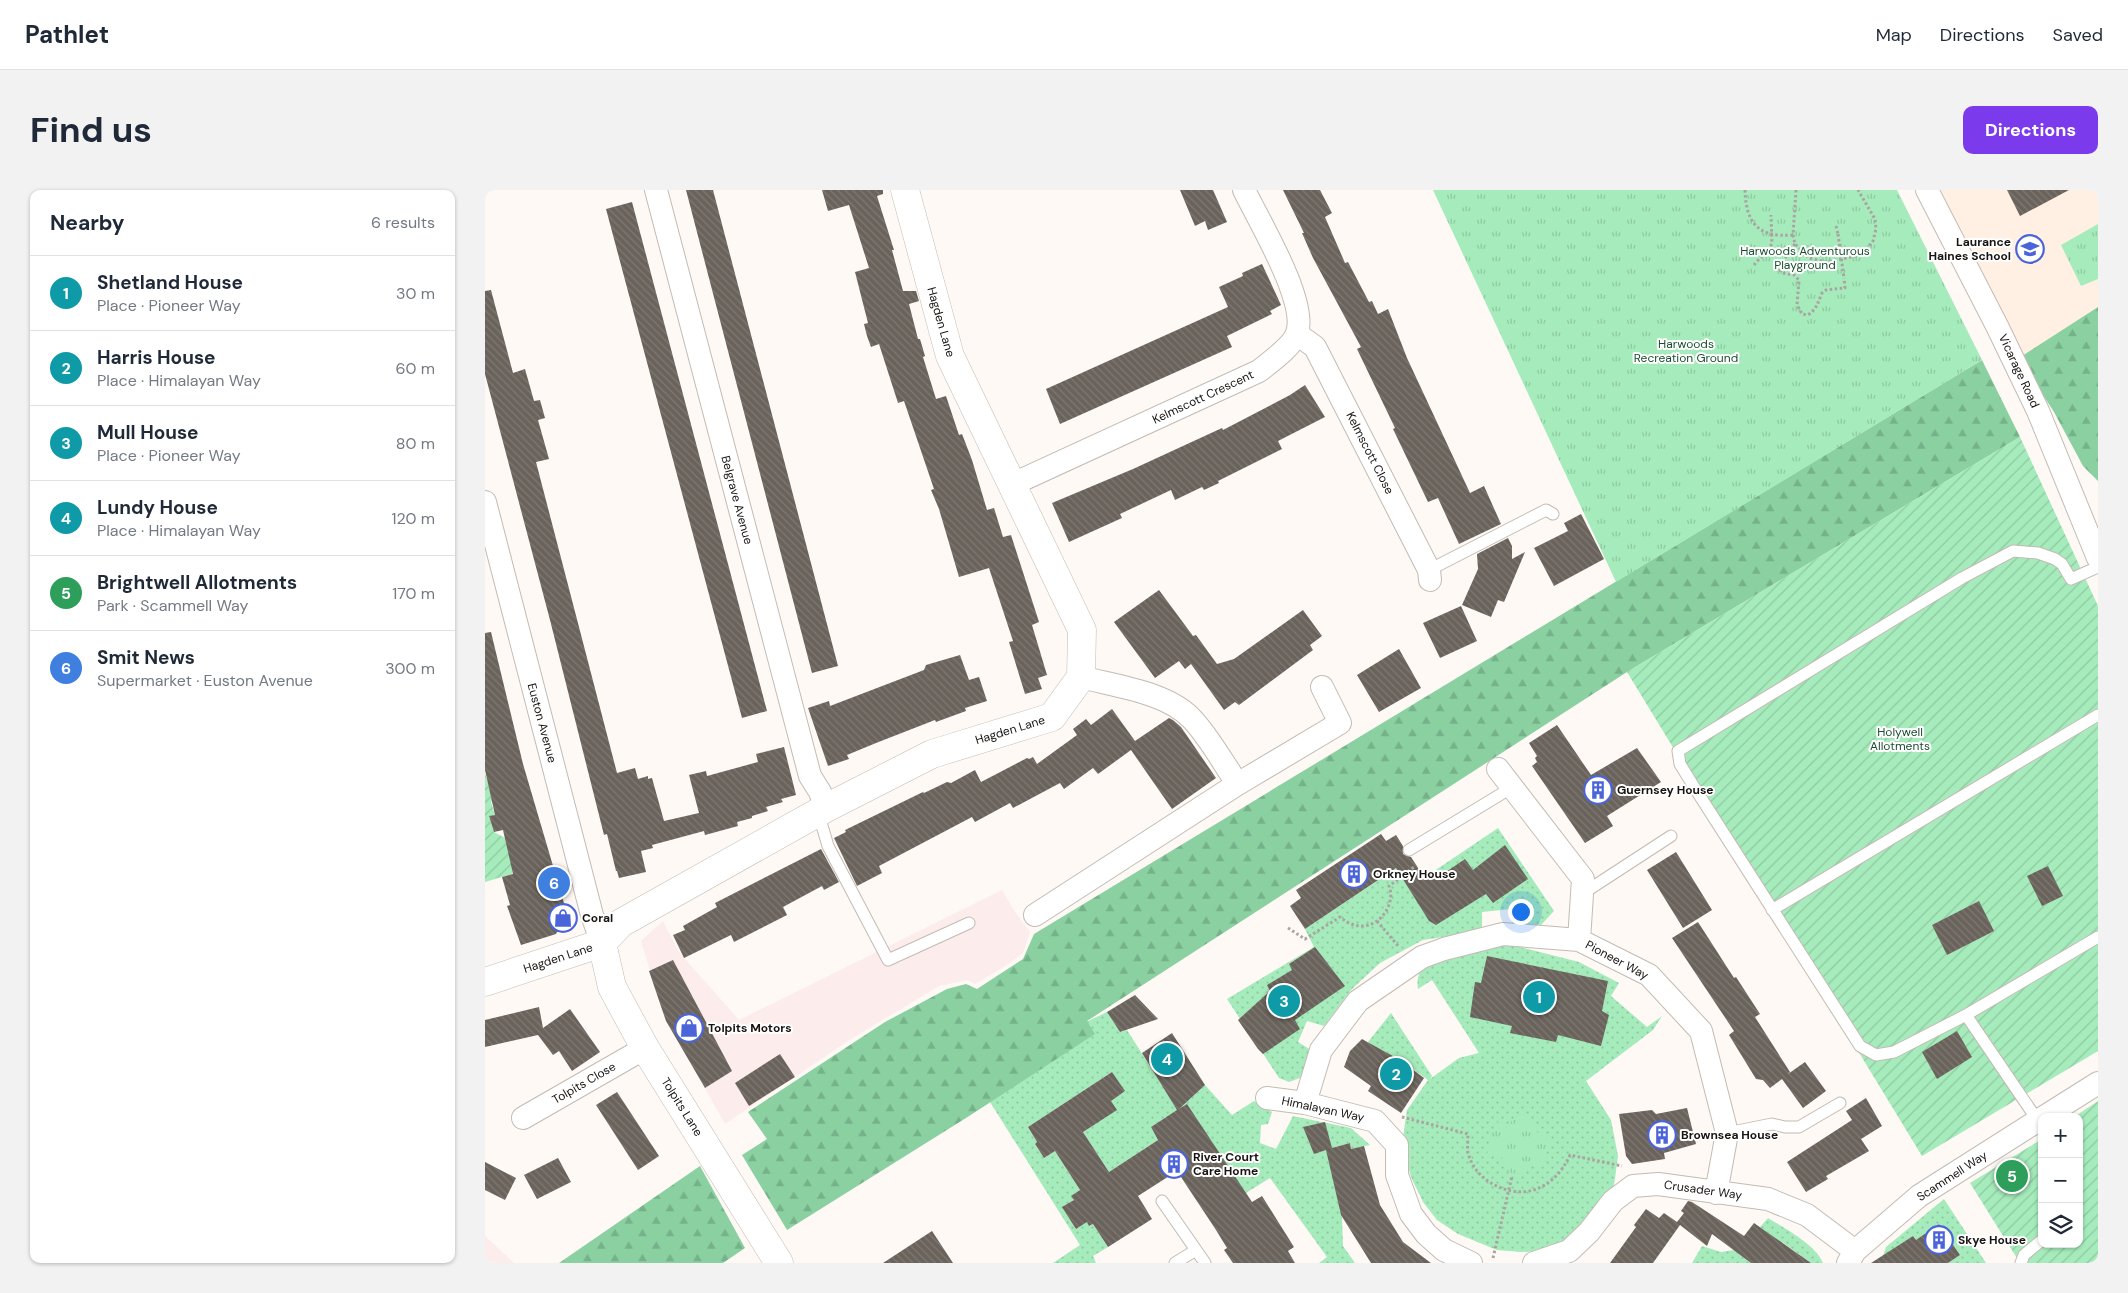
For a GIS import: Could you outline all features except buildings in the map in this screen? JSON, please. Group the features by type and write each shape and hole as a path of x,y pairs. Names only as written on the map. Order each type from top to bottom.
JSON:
{"main road":[{"name":"Hagden Lane","path":"485,982 602,943 621,924 822,810 932,754 1052,717 1081,677 1082,630 950,356 905,190"},
{"name":"Tolpits Lane","path":"602,943 612,987 645,1048 774,1253"}],"street":[{"name":"Belgrave Avenue","path":"656,190 810,776 821,792 822,810"},
{"path":"1244,190 1290,285 1299,314 1297,334"},
{"name":"Vicarage Road","path":"1927,190 1997,326 2038,411 2096,548"},
{"name":"Kelmscott Crescent","path":"1011,485 1259,371 1281,352 1297,334"},
{"name":"Kelmscott Close","path":"1297,334 1315,347 1429,575"},
{"name":"Euston Avenue","path":"485,502 592,915 602,943"},
{"path":"1081,677 1141,692 1170,703 1191,718 1233,777 1236,785"},
{"path":"1035,915 1236,785 1340,723 1322,687"},
{"path":"1499,769 1511,788 1583,879 1579,940"},
{"name":"Pioneer Way","path":"1305,1103 1321,1050 1358,1001 1412,964 1439,951 1503,934 1579,940 1649,975 1701,1030 1727,1133 1716,1193"},
{"name":"Tolpits Close","path":"523,1118 645,1048"},
{"name":"Scammell Way","path":"2050,1113 2098,1083"},
{"name":"Himalayan Way","path":"1267,1098 1305,1103 1375,1121 1397,1146 1397,1175 1411,1214 1425,1234 1444,1250 1471,1263"},
{"name":"Scammell Way","path":"1852,1257 1919,1196 2038,1121"},
{"name":"Crusader Way","path":"1633,1186 1658,1184 1768,1199 1807,1215 1852,1257"},
{"path":"1534,1263 1569,1251 1589,1232 1613,1202 1633,1186"}],"lane":[{"path":"1429,575 1546,510 1553,514"},
{"path":"2098,567 2071,578 2062,564 2055,559 2038,553 2013,551 1961,578 1677,751 1680,764 1695,790 1860,1046 1876,1055 1894,1052 1907,1047 1967,1016 2098,937"},
{"path":"1772,910 2098,715"},
{"path":"1413,848 1511,788"},
{"path":"822,810 828,846 888,960 969,923"},
{"path":"1582,894 1671,836"},
{"path":"1967,1016 2038,1115"},
{"path":"1727,1133 1772,1124 1785,1127 1799,1127 1840,1103"},
{"path":"1162,1201 1205,1263"},
{"path":"2021,1263 2024,1255 2038,1243"},
{"path":"1175,1263 1196,1250"}],"path":[{"path":"1745,190 1746,207 1757,227 1768,234 1778,236 1793,235"},
{"path":"1796,190 1797,198 1793,235 1795,244 1801,252 1818,261 1826,262 1862,255 1873,241 1876,229 1872,212 1862,200 1858,190"},
{"path":"1754,265 1772,244 1771,215"},
{"path":"1795,244 1789,250 1780,270 1782,273 1794,275 1799,280 1797,305 1802,314 1808,315 1813,312 1818,305 1822,293 1826,290 1845,288 1839,234 1836,226"},
{"path":"1288,928 1305,939 1340,917 1348,924 1371,925 1387,912 1391,891 1389,886 1415,867 1413,848"},
{"path":"1377,921 1412,964"},
{"path":"1384,1130 1401,1117 1468,1134 1468,1153 1481,1176 1509,1192 1522,1193 1534,1190 1548,1183 1559,1173 1570,1155 1635,1169 1633,1186"},
{"path":"1491,1263 1512,1176"}],"shaded area":[{"name":"Laurance Haines School","path":"1930,190 2098,190 2098,307 2019,358"},
{"path":"1002,890 1030,932 1023,953 975,984 967,980 939,986 851,1039 725,1124 663,1013 641,941 663,921 678,951 739,1020"},
{"path":"485,1236 514,1263 485,1263"}],"green space":[{"name":"Harwoods Recreation Ground","path":"1433,190 1897,190 1982,360 1616,582"},
{"path":"2098,224 2098,279 2081,286 2061,245"},
{"path":"2098,307 2098,481 2083,466 2054,412 2019,358"},
{"path":"1982,360 2020,437 1627,672 1087,1021 1095,1034 966,1118 787,1230 742,1155 767,1139 748,1112 885,1022 947,989 966,984 977,989 1023,959 1034,934"},
{"name":"Holywell Allotments","path":"2020,437 2098,606 2098,1051 1922,1156 1627,672"},
{"path":"485,773 493,799 491,802 495,815 489,817 494,832 505,838 513,868 512,874 485,882"},
{"path":"1498,828 1554,911 1541,925 1512,924 1511,909 1482,912 1482,931 1423,940 1380,963 1352,989 1324,1026 1307,1021 1298,1042 1311,1050 1300,1078 1289,1082 1279,1078 1227,999 1314,947 1305,929 1411,858 1409,888"},
{"path":"1486,946 1516,946 1579,962 1619,983 1611,996 1647,1027 1662,1016 1653,1030 1586,1081 1611,1120 1618,1156 1613,1193 1569,1242 1546,1251 1521,1252 1497,1250 1458,1234 1437,1220 1423,1202 1411,1177 1402,1144 1407,1110 1428,1080 1393,1055 1391,1060 1368,1042 1391,1013 1432,1076 1430,1079 1459,1058 1479,1053 1432,980 1418,989 1417,982 1421,970 1432,962"},
{"path":"1107,1012 1120,1032 1127,1030 1169,1096 1183,1105 1205,1085 1232,1115 1254,1101 1272,1112 1268,1124 1261,1125 1260,1143 1276,1149 1293,1116 1351,1128 1370,1145 1351,1149 1350,1143 1332,1148 1333,1177 1342,1218 1343,1246 1355,1263 1319,1263 1327,1257 1270,1178 1246,1193 1166,1117 1151,1127 1158,1140 1109,1172 1083,1132 1111,1101 1112,1072 1028,1127 1037,1142 1035,1144 1044,1158 1055,1151 1080,1190 1072,1196 1074,1200 1063,1207 1076,1229 1087,1222 1090,1226 1093,1224 1108,1247 1093,1256 1096,1263 1053,1263 1080,1245 990,1102 1094,1034 1086,1022"},
{"path":"2098,1101 2098,1263 2020,1263 1970,1183 2038,1141 2038,1248 2083,1248 2083,1113 2080,1113"},
{"path":"1523,1115 1534,1120 1536,1132 1551,1135 1543,1167 1529,1164 1524,1170 1515,1174 1505,1169 1502,1157 1487,1154 1495,1122 1510,1125 1512,1120"},
{"path":"700,1166 745,1248 723,1263 559,1263"},
{"path":"1944,1199 1986,1263 1948,1263 1960,1255 1939,1224 1924,1234 1931,1244 1922,1250 1913,1236 1883,1256 1886,1247"},
{"path":"1768,1218 1807,1243 1823,1263 1811,1263 1782,1242 1776,1252 1775,1238 1760,1227"},
{"path":"1702,1246 1721,1252 1734,1250 1751,1263 1692,1263"}],"place":[{"name":"Laurance Haines School","path":"2030,249"},
{"name":"Guernsey House","path":"1598,790"},
{"name":"Orkney House","path":"1354,874"},
{"name":"Smit News","path":"554,883"},
{"name":"Coral","path":"563,918"},
{"name":"Shetland House","path":"1539,997"},
{"name":"Mull House","path":"1284,1001"},
{"name":"Tolpits Motors","path":"689,1028"},
{"name":"Lundy House","path":"1167,1059"},
{"name":"Harris House","path":"1396,1074"},
{"name":"Brownsea House","path":"1662,1135"},
{"name":"River Court Care Home","path":"1174,1164"},
{"name":"Brightwell Allotments","path":"2012,1176"},
{"name":"Skye House","path":"1939,1240"}],"park label":[{"name":"Harwoods Adventurous Playground","path":"1805,258"}]}
